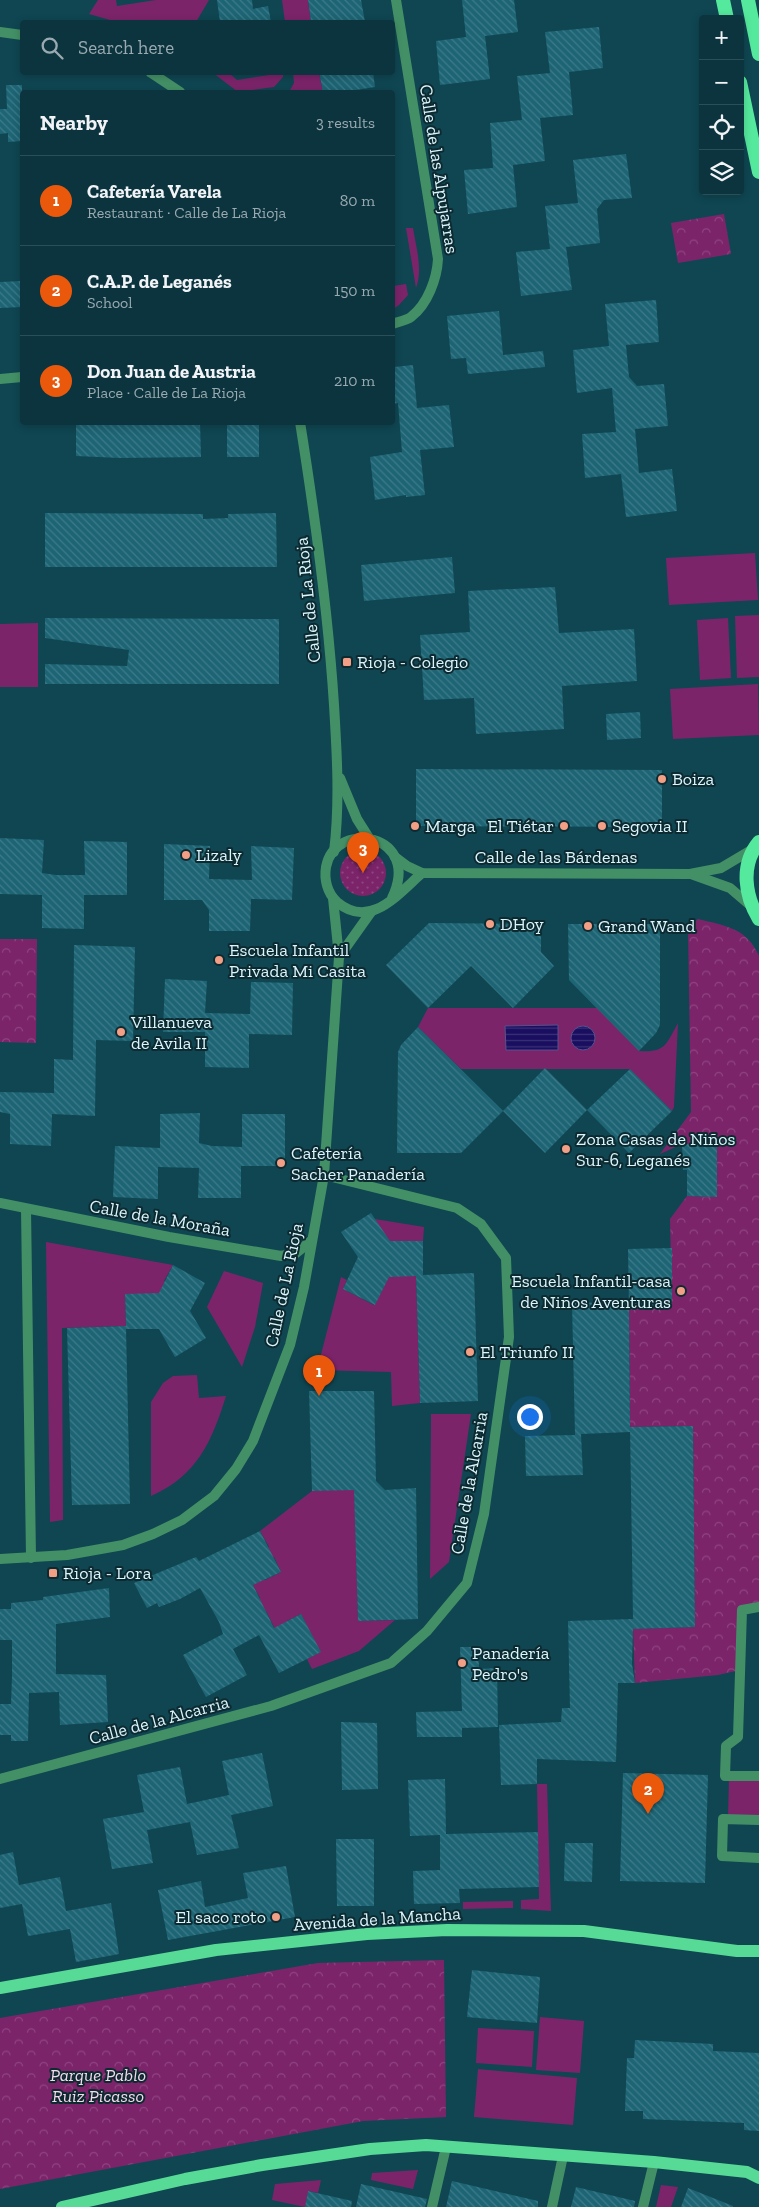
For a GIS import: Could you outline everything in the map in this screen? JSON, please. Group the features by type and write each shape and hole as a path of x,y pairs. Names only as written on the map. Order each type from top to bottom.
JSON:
{"highway":[{"path":"723,0 726,15"},
{"path":"748,0 759,54"},
{"path":"744,101 759,172"},
{"path":"756,846 747,868 746,882 751,906 759,919"}],"main road":[{"name":"Avenida de la Mancha","path":"0,1988 216,1950 367,1934 447,1930 584,1932 737,1951 759,1951"},
{"path":"62,2207 185,2179 262,2165 370,2149 426,2145 654,2162 747,2172 759,2178"}],"street":[{"name":"Calle de las Alpujarras","path":"395,323 411,317 422,304 433,283 438,259 396,0"},
{"path":"0,32 20,34"},
{"path":"154,75 177,90"},
{"path":"0,379 20,377"},
{"name":"Calle de La Rioja","path":"300,425 319,540 332,664 338,774 334,852"},
{"name":"Calle de La Rioja","path":"338,774 357,819 369,838"},
{"path":"392,898 399,885 400,870 395,857 384,845 369,838 356,838 344,843 334,852 327,863 325,875 327,887 333,898 343,908 356,912 371,912 383,907 422,872"},
{"name":"Calle de las Bárdenas","path":"395,857 407,866 422,872 690,874 721,868 756,846"},
{"name":"Calle de las Bárdenas","path":"690,874 730,888 751,906"},
{"name":"Calle de La Rioja","path":"0,1559 67,1555 122,1546 153,1534 182,1520 214,1496 236,1469 253,1441 290,1345 304,1286 324,1175 339,957 333,898"},
{"path":"339,957 371,912"},
{"name":"Calle de la Alcarria","path":"0,1779 271,1706 391,1663 427,1631 468,1583 484,1514 509,1337 506,1258 481,1224 457,1208 324,1175"},
{"name":"Calle de la Moraña","path":"0,1203 169,1237 281,1256 296,1253 311,1240"},
{"path":"26,1209 31,1558"},
{"path":"759,1607 742,1610 738,1737 726,1746 725,1776 759,1776"},
{"path":"759,1820 724,1819 722,1856 759,1858"},
{"path":"432,2207 446,2147"},
{"path":"552,2207 563,2156"},
{"path":"643,2207 654,2162"}],"green space":[{"path":"98,0 116,0 117,6 156,0 209,0 197,20 110,20 89,14"},
{"path":"282,0 308,0 311,20 285,20"},
{"path":"216,75 231,75 237,80 269,75 283,75 274,87 235,90"},
{"path":"293,75 319,75 323,90 290,90 294,83"},
{"path":"724,214 731,254 678,263 671,223"},
{"path":"406,228 413,228 417,250 419,273 416,288"},
{"path":"406,284 408,295 395,308 395,286"},
{"path":"755,553 758,600 669,605 666,558"},
{"path":"759,615 759,677 737,678 735,616"},
{"path":"728,618 731,678 700,680 697,620"},
{"path":"38,623 38,687 0,687 0,624"},
{"path":"758,684 759,735 673,739 670,689"},
{"path":"363,850 376,854 382,860 386,873 382,886 376,892 363,896 350,892 344,886 340,873 344,860 350,854"},
{"path":"698,919 726,926 742,934 748,939 759,956 759,1607 742,1611 740,1670 718,1675 635,1683 633,1629 695,1627 693,1426 630,1427 629,1307 672,1305 670,1219 687,1196 717,1197 717,1144 682,1144 660,1154 691,1112 688,928"},
{"path":"0,939 37,939 36,1043 0,1042"},
{"path":"428,1008 597,1008 639,1051 660,1049 668,1042 678,1023 674,1107 672,1111 629,1069 461,1069 418,1027"},
{"path":"375,1219 424,1227 423,1241 404,1241 386,1247"},
{"path":"46,1242 173,1265 164,1281 169,1284 160,1299 125,1295 126,1326 62,1328 63,1520 50,1522"},
{"path":"224,1271 263,1283 255,1327 242,1367 207,1307"},
{"path":"385,1271 416,1276 420,1403 392,1406 391,1372 317,1370 341,1277 347,1280 343,1289 374,1305 383,1289"},
{"path":"197,1375 199,1398 226,1396 215,1428 191,1467 167,1488 151,1496 151,1402 163,1383 173,1376"},
{"path":"431,1414 471,1414 449,1562 430,1579"},
{"path":"354,1474 358,1621 395,1620 359,1651 312,1669 307,1659 320,1652 301,1614 287,1621 277,1633 266,1611 257,1615 252,1602 260,1598 250,1580 265,1580 281,1572 274,1557 267,1560 262,1550 269,1547 260,1531 312,1491 331,1490"},
{"path":"729,1776 759,1776 759,1820 728,1819"},
{"path":"537,1784 547,1784 551,1911 521,1909 521,1900 539,1899"},
{"path":"513,1901 513,1908 463,1909 463,1902"},
{"name":"Parque Pablo Ruiz Picasso","path":"444,1960 446,2117 363,2121 0,2189 0,2018 318,1963"},
{"path":"540,2017 584,2021 580,2073 536,2070"},
{"path":"478,2028 534,2031 532,2067 476,2063"},
{"path":"478,2069 577,2078 573,2125 474,2117"},
{"path":"418,2170 413,2189 371,2180 372,2173"},
{"path":"321,2180 318,2193 309,2191 305,2207 272,2200 275,2184"},
{"path":"661,2185 678,2187 671,2207 656,2207"}],"shaded area":[{"path":"558,1025 558,1050 506,1050 505,1026"},
{"path":"583,1026 591,1030 595,1038 591,1046 583,1050 575,1046 571,1038 575,1030"}],"building":[{"path":"217,0 252,0 253,9 268,6 271,20 220,20"},
{"path":"308,0 361,0 365,20 311,20"},
{"path":"462,0 514,0 518,32 485,36 490,79 440,85 436,41 466,37"},
{"path":"599,27 603,68 569,72 573,115 540,118 545,161 513,165 517,207 468,214 464,170 493,168 490,123 522,120 517,76 550,73 545,32"},
{"path":"320,75 373,75 375,87 356,90 323,90"},
{"path":"6,85 22,85 22,90 20,90 20,141 8,142 8,133 0,134 0,109 7,109"},
{"path":"626,154 632,198 604,200 597,209 600,243 566,247 572,290 521,296 516,252 550,249 545,206 578,203 573,160"},
{"path":"20,281 20,307 0,308 0,282"},
{"path":"656,300 659,342 626,345 629,377 637,386 664,384 668,426 635,429 639,473 672,469 677,511 626,517 621,474 585,478 582,434 616,432 612,388 577,393 573,350 609,346 605,304"},
{"path":"499,311 503,355 543,351 545,367 468,374 466,358 451,359 447,316"},
{"path":"413,365 417,408 449,405 454,447 420,450 425,495 406,497 406,495 375,500 370,457 402,452 398,403 395,404 395,367"},
{"path":"76,425 200,425 201,457 120,458 76,456"},
{"path":"227,425 259,425 259,457 227,457"},
{"path":"45,513 203,514 203,519 228,518 228,514 276,513 277,567 45,567"},
{"path":"452,557 455,593 364,601 361,565"},
{"path":"555,587 559,633 634,629 637,681 562,686 564,729 476,734 474,698 424,700 420,635 470,632 468,591"},
{"path":"45,618 279,619 279,684 45,684 45,664 127,666 129,650 45,638"},
{"path":"640,712 641,738 607,740 606,714"},
{"path":"416,769 662,770 662,827 416,826"},
{"path":"0,838 44,840 42,873 56,875 85,875 84,841 127,842 127,895 84,895 84,929 42,928 42,895 0,894"},
{"path":"164,844 210,846 209,879 252,880 251,846 294,848 292,900 251,899 250,931 209,931 209,910 202,900 164,900"},
{"path":"429,923 541,924 541,952 554,966 513,1008 471,966 428,1008 386,965"},
{"path":"568,924 660,924 660,1025 656,1033 639,1051 569,980"},
{"path":"74,945 135,947 133,1041 96,1040 95,1116 52,1114 51,1146 10,1144 10,1114 0,1112 0,1092 54,1093 54,1059 73,1060"},
{"path":"165,979 207,981 205,1013 250,1014 251,982 293,983 292,1035 249,1034 249,1068 205,1067 205,1032 163,1032"},
{"path":"418,1027 503,1111 461,1153 397,1153 398,1052 401,1045"},
{"path":"545,1068 587,1110 545,1153 503,1111"},
{"path":"630,1069 672,1111 629,1153 587,1110"},
{"path":"200,1113 199,1143 212,1146 242,1147 242,1114 285,1114 285,1166 241,1166 241,1198 198,1198 199,1168 158,1167 158,1199 113,1197 115,1146 160,1148 160,1114"},
{"path":"682,1144 717,1144 717,1197 687,1196 687,1170 683,1170"},
{"path":"371,1213 390,1241 423,1241 423,1275 474,1273 478,1401 420,1403 416,1276 389,1277 375,1305 343,1289 358,1257 341,1232"},
{"path":"672,1248 672,1306 629,1307 628,1249"},
{"path":"173,1265 205,1283 190,1311 206,1338 175,1357 159,1329 126,1329 130,1504 72,1505 67,1328 126,1326 125,1294 159,1293"},
{"path":"629,1302 630,1432 581,1434 583,1475 526,1476 525,1436 575,1435 572,1303"},
{"path":"309,1391 374,1391 376,1481 385,1490 416,1488 418,1619 358,1621 354,1490 312,1491"},
{"path":"693,1426 695,1627 633,1629 632,1664 635,1683 618,1683 616,1762 537,1759 537,1784 501,1785 499,1725 561,1722 562,1708 570,1708 568,1621 633,1619 630,1427"},
{"path":"260,1531 281,1572 253,1585 274,1628 301,1614 321,1652 279,1673 259,1635 233,1649 247,1675 206,1697 183,1655 223,1634 219,1622 200,1588 180,1599 159,1607 157,1603 147,1608 134,1583 196,1557 199,1561"},
{"path":"109,1588 110,1617 56,1624 56,1674 106,1675 108,1722 60,1725 59,1692 29,1693 28,1741 11,1741 11,1735 0,1735 0,1704 11,1704 12,1640 0,1640 0,1609 11,1609 11,1603 43,1600 43,1597"},
{"path":"460,1647 478,1647 479,1669 497,1668 498,1727 462,1728 462,1737 417,1737 416,1712 462,1711"},
{"path":"341,1722 377,1723 378,1789 342,1790"},
{"path":"262,1753 273,1806 231,1815 239,1848 197,1855 190,1822 147,1830 153,1863 112,1869 103,1819 144,1812 137,1775 180,1767 187,1804 229,1795 222,1761"},
{"path":"623,1773 708,1775 705,1883 620,1881"},
{"path":"445,1779 446,1834 538,1832 539,1887 459,1889 460,1903 414,1904 413,1871 440,1870 440,1835 410,1836 408,1780"},
{"path":"336,1839 374,1839 374,1906 337,1906"},
{"path":"565,1843 593,1843 592,1882 564,1881"},
{"path":"13,1852 19,1885 60,1877 66,1911 111,1903 119,1954 76,1962 70,1929 28,1936 22,1904 0,1908 0,1855"},
{"path":"286,1866 295,1917 168,1940 158,1890 201,1881 205,1907 248,1898 243,1873"},
{"path":"472,1970 540,1977 537,2023 467,2017"},
{"path":"635,2040 713,2044 713,2051 759,2053 759,2131 744,2130 744,2123 643,2119 643,2111 625,2111 627,2058 634,2058"},
{"path":"452,2181 538,2201 538,2207 446,2207"},
{"path":"361,2184 427,2199 425,2207 356,2207"},
{"path":"576,2187 635,2201 634,2207 571,2207"},
{"path":"688,2188 733,2206 733,2207 681,2207"},
{"path":"308,2191 352,2201 351,2207 305,2207"}],"place":[{"name":"Rioja - Colegio","path":"347,662"},
{"name":"Boiza","path":"662,779"},
{"name":"Marga","path":"415,826"},
{"name":"El Tiétar","path":"564,826"},
{"name":"Segovia II","path":"602,826"},
{"name":"Lizaly","path":"186,855"},
{"name":"Don Juan de Austria","path":"363,873"},
{"name":"DHoy","path":"490,924"},
{"name":"Grand Wand","path":"588,926"},
{"name":"Escuela Infantil Privada Mi Casita","path":"219,960"},
{"name":"Villanueva de Avila II","path":"121,1032"},
{"name":"Zona Casas de Niños Sur-6, Leganés","path":"566,1149"},
{"name":"Cafetería Sacher Panadería","path":"281,1163"},
{"name":"Escuela Infantil-casa de Niños Aventuras","path":"681,1291"},
{"name":"El Triunfo II","path":"470,1352"},
{"name":"Cafetería Varela","path":"319,1396"},
{"name":"Rioja - Lora","path":"53,1573"},
{"name":"Panadería Pedro's","path":"462,1663"},
{"name":"C.A.P. de Leganés","path":"648,1814"},
{"name":"El saco roto","path":"276,1917"}]}
